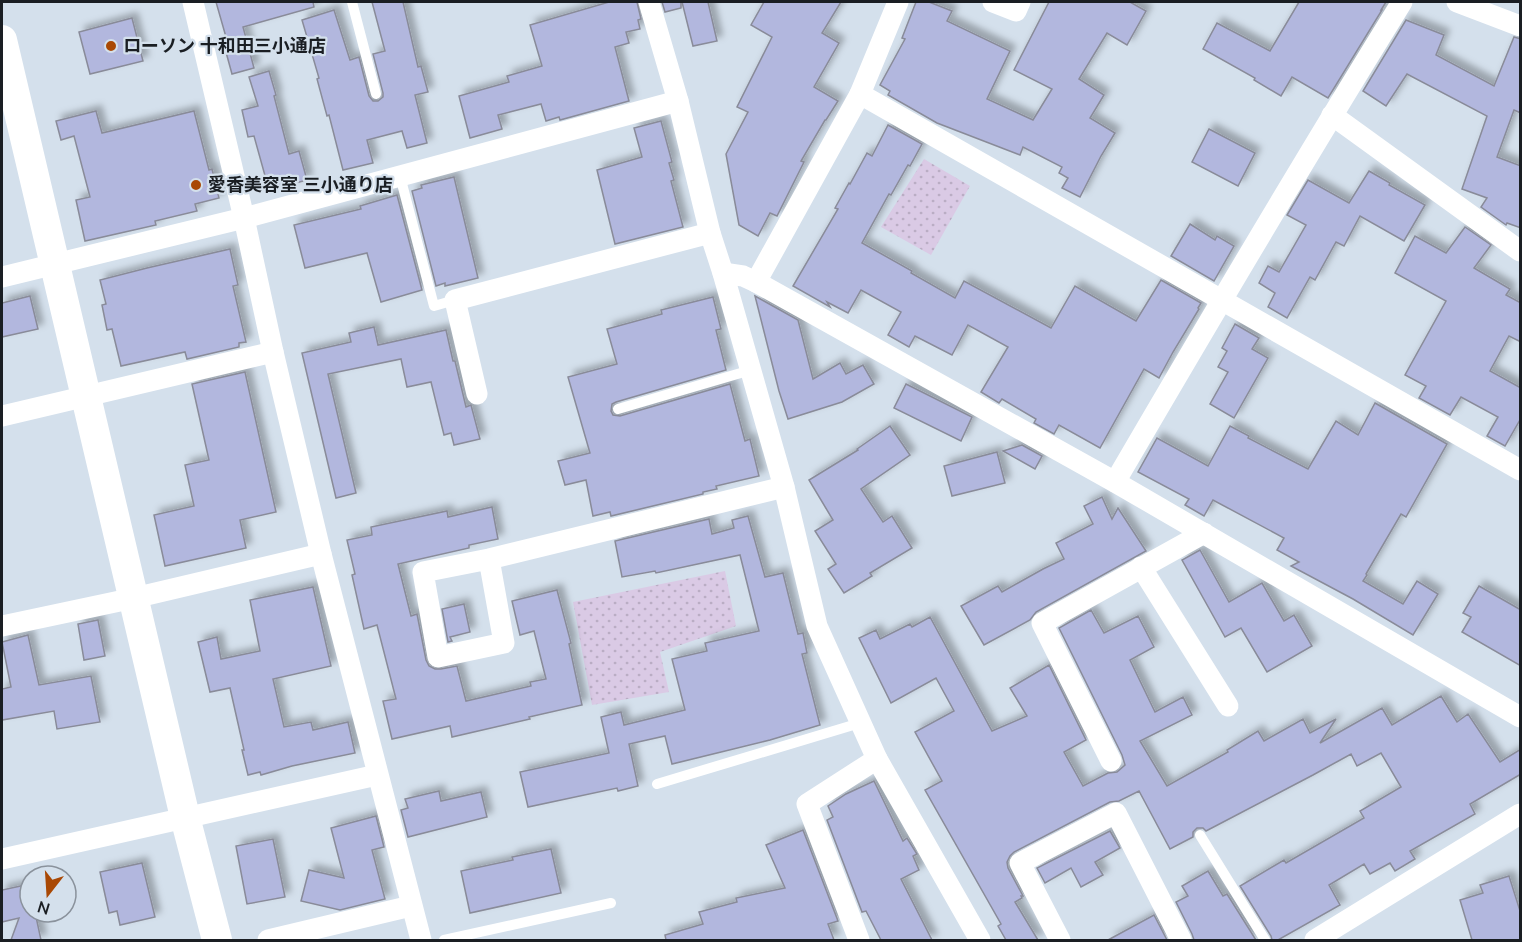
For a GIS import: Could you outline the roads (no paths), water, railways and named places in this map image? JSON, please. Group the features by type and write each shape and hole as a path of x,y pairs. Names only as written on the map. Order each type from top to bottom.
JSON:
{"street":[{"path":"193,2 321,554 421,940"},
{"path":"649,2 678,101 710,233 784,487 817,626 877,759 980,940"},
{"path":"756,282 860,94 898,2"},
{"path":"993,2 1016,11 1020,2"},
{"path":"1115,482 1221,300 1402,2"},
{"path":"1457,2 1521,26"},
{"path":"2,40 185,817 217,940"},
{"path":"860,94 1521,470"},
{"path":"2,277 244,218 678,101"},
{"path":"1332,115 1521,251"},
{"path":"477,394 455,300 710,233"},
{"path":"723,273 742,276 756,282 1204,532 1521,717"},
{"path":"2,416 273,351"},
{"path":"489,559 504,643 438,657 423,572 489,559 784,487"},
{"path":"1111,761 1042,623 1204,532"},
{"path":"2,626 321,554"},
{"path":"1142,567 1228,706"},
{"path":"860,940 807,804 877,759"},
{"path":"2,859 377,775"},
{"path":"1059,940 1020,863 1116,813 1181,940"},
{"path":"1315,940 1521,814"},
{"path":"268,940 411,906"}],"lane":[{"path":"352,2 376,94"},
{"path":"400,176 434,306 455,300"},
{"path":"618,409 751,370"},
{"path":"657,784 860,723"},
{"path":"1200,835 1265,940"},
{"path":"444,940 611,903"}],"place":[{"name":"ローソン 十和田三小通店","path":"111,46"},
{"name":"愛香美容室 三小通り店","path":"196,185"}]}
